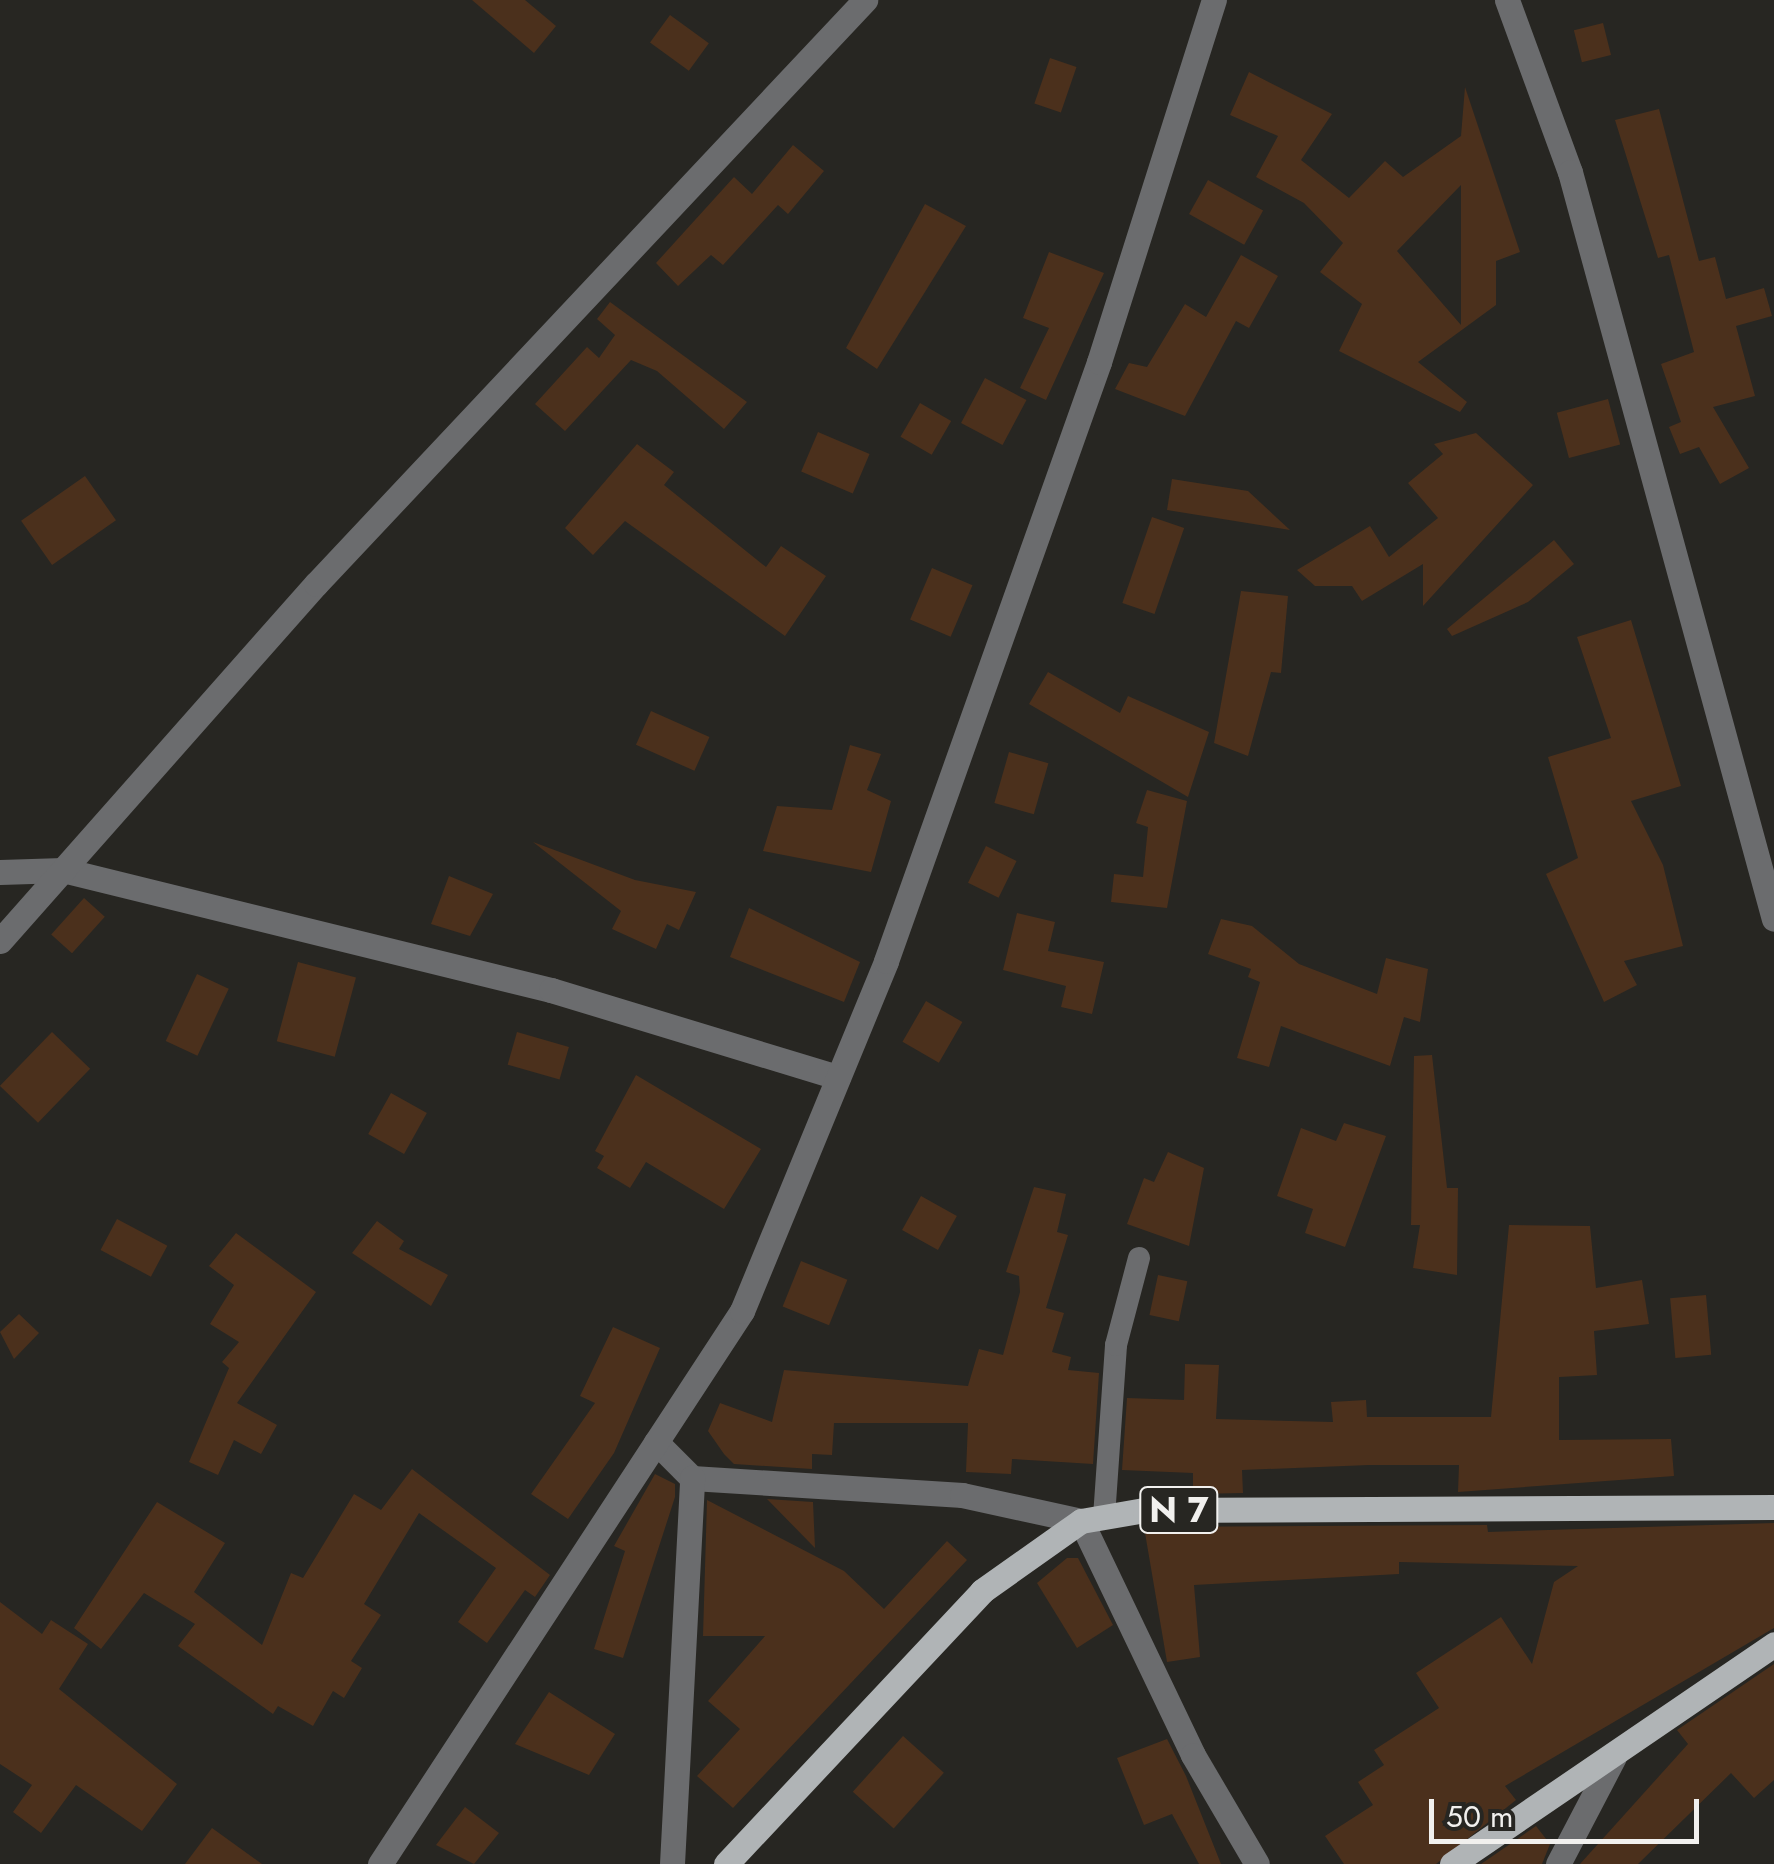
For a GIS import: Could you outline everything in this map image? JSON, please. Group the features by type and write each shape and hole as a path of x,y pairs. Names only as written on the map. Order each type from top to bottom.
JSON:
{"main road":[{"name":"N 7","path":"1093,1519 1774,1507"},
{"path":"726,1864 982,1591 1093,1519"},
{"path":"1452,1864 1614,1757 1774,1644"}],"street":[{"path":"0,941 316,584 865,0"},
{"path":"380,1864 742,1311 838,1077 1092,380 1214,0"},
{"path":"1507,0 1570,172 1774,919"},
{"path":"0,872 63,870 552,990 838,1077"},
{"path":"656,1442 692,1478 962,1496 1093,1519 1257,1864"},
{"path":"672,1864 692,1478"},
{"path":"1558,1864 1614,1757"}],"lane":[{"path":"1093,1519 1116,1345 1139,1258"}],"building":[{"path":"472,0 525,0 556,26 534,53"},
{"path":"670,15 709,43 689,71 650,43"},
{"path":"1603,23 1611,55 1582,62 1574,30"},
{"path":"1050,58 1076,67 1061,113 1034,103"},
{"path":"1249,72 1332,114 1301,160 1349,198 1385,161 1403,177 1461,136 1465,87 1520,252 1496,261 1496,305 1418,362 1467,402 1460,412 1339,351 1362,304 1320,272 1343,243 1304,203 1256,177 1278,136 1230,115","holes":["1461,185 1461,325 1397,251"]},
{"path":"1659,109 1699,261 1715,257 1726,299 1764,288 1772,316 1736,326 1755,396 1713,407 1749,468 1720,484 1699,447 1680,454 1669,427 1681,422 1661,364 1694,352 1669,255 1658,258 1615,120"},
{"path":"793,145 824,171 788,214 778,205 723,265 711,255 678,286 656,263 734,177 752,194"},
{"path":"1208,180 1263,211 1244,245 1189,214"},
{"path":"925,204 966,226 877,369 846,348"},
{"path":"1049,252 1104,273 1046,400 1020,388 1049,328 1023,318"},
{"path":"1241,255 1278,276 1249,328 1236,321 1185,416 1115,389 1129,363 1147,367 1185,304 1206,317"},
{"path":"610,302 747,402 724,429 657,371 631,360 565,431 535,404 587,347 599,358 615,335 597,319"},
{"path":"985,378 1026,400 1003,445 961,423"},
{"path":"1608,399 1620,444 1569,458 1557,413"},
{"path":"920,403 951,421 932,455 900,437"},
{"path":"818,432 870,454 853,493 801,472"},
{"path":"1476,433 1533,485 1423,606 1423,564 1362,601 1352,586 1315,586 1297,570 1370,526 1389,557 1438,518 1408,483 1443,454 1434,444"},
{"path":"637,444 674,472 664,485 766,567 781,546 826,576 785,636 625,521 593,555 565,528"},
{"path":"85,476 116,520 52,565 21,521"},
{"path":"1172,479 1248,491 1290,530 1167,510"},
{"path":"1152,517 1184,528 1155,614 1122,603"},
{"path":"1554,540 1574,564 1528,602 1452,636 1447,629"},
{"path":"932,568 973,585 951,637 910,620"},
{"path":"1241,591 1288,596 1281,673 1271,672 1248,756 1214,743"},
{"path":"1631,620 1681,786 1631,801 1663,865 1683,946 1624,961 1637,985 1604,1002 1546,874 1578,858 1548,757 1611,738 1577,637"},
{"path":"1048,672 1120,713 1128,696 1209,732 1188,797 1029,704"},
{"path":"651,711 709,737 694,771 636,745"},
{"path":"850,745 881,754 867,790 891,801 871,872 763,851 777,806 832,810"},
{"path":"1009,752 1048,763 1034,814 994,803"},
{"path":"1147,790 1187,801 1167,908 1111,902 1114,874 1143,877 1148,827 1136,823"},
{"path":"533,842 635,880 696,892 679,930 667,924 656,949 612,929 621,911"},
{"path":"986,846 1017,861 999,898 968,883"},
{"path":"449,876 493,894 470,936 431,924"},
{"path":"84,898 105,917 72,953 51,934"},
{"path":"749,908 860,962 844,1002 730,957"},
{"path":"1017,913 1055,922 1048,951 1104,962 1092,1014 1061,1007 1066,986 1003,970"},
{"path":"1221,919 1252,926 1299,964 1377,994 1386,958 1428,969 1420,1022 1404,1017 1390,1066 1281,1026 1269,1067 1237,1058 1260,982 1248,977 1251,969 1208,954"},
{"path":"298,962 356,978 335,1057 277,1041"},
{"path":"197,974 229,989 197,1056 166,1041"},
{"path":"926,1001 962,1022 939,1063 902,1042"},
{"path":"52,1032 90,1069 38,1123 0,1086"},
{"path":"517,1032 569,1047 560,1080 508,1065"},
{"path":"1432,1055 1447,1188 1458,1188 1457,1275 1413,1268 1420,1225 1411,1225 1414,1056"},
{"path":"636,1075 761,1149 724,1209 646,1162 630,1188 597,1168 604,1156 595,1151"},
{"path":"391,1093 427,1113 404,1154 368,1134"},
{"path":"1344,1123 1386,1136 1345,1247 1305,1233 1313,1209 1277,1196 1301,1128 1336,1141"},
{"path":"1168,1152 1204,1168 1189,1246 1127,1224 1144,1178 1154,1182"},
{"path":"1034,1187 1066,1194 1057,1232 1068,1235 1046,1308 1064,1313 1052,1352 1071,1357 1068,1370 1099,1373 1093,1464 1012,1459 1011,1474 966,1472 968,1423 834,1423 832,1455 812,1454 812,1469 734,1464 724,1454 708,1431 720,1403 772,1422 784,1370 968,1386 979,1349 1003,1355 1020,1292 1019,1276 1006,1272"},
{"path":"921,1196 957,1216 938,1250 902,1230"},
{"path":"117,1219 167,1246 151,1277 101,1250"},
{"path":"377,1221 404,1241 399,1249 448,1275 431,1306 352,1253"},
{"path":"1509,1225 1590,1226 1596,1288 1642,1280 1649,1324 1594,1331 1597,1375 1559,1377 1559,1440 1671,1439 1674,1476 1458,1492 1459,1465 1369,1465 1242,1470 1243,1493 1193,1494 1193,1473 1122,1470 1127,1398 1184,1400 1185,1364 1219,1365 1216,1419 1333,1422 1331,1402 1366,1400 1367,1417 1491,1417"},
{"path":"236,1233 316,1292 237,1403 277,1425 261,1454 234,1440 218,1475 189,1462 229,1368 222,1362 239,1342 210,1324 234,1285 209,1266"},
{"path":"801,1261 847,1280 829,1325 783,1306"},
{"path":"1158,1275 1187,1281 1179,1321 1149,1315"},
{"path":"1706,1295 1711,1355 1675,1358 1670,1298"},
{"path":"19,1314 39,1333 14,1359 0,1332"},
{"path":"613,1327 660,1348 614,1453 568,1519 531,1494 595,1403 580,1396"},
{"path":"412,1469 550,1575 535,1597 525,1590 487,1643 458,1622 496,1568 419,1513 364,1604 381,1615 351,1661 362,1668 344,1698 333,1691 313,1726 278,1706 273,1714 178,1646 195,1624 144,1593 101,1649 74,1628 157,1502 225,1543 194,1592 262,1645 291,1573 303,1578 354,1494 381,1510"},
{"path":"655,1474 675,1484 675,1497 623,1658 594,1649 625,1551 614,1546"},
{"path":"767,1499 813,1502 815,1548"},
{"path":"707,1500 844,1571 884,1609 947,1541 967,1560 733,1808 697,1776 740,1729 708,1701 765,1636 703,1636"},
{"path":"1774,1523 1774,1628 1505,1786 1516,1800 1436,1864 1344,1864 1325,1836 1373,1805 1358,1782 1384,1765 1374,1750 1439,1708 1416,1673 1501,1617 1532,1664 1554,1582 1578,1566 1399,1562 1399,1574 1194,1585 1200,1657 1167,1662 1144,1527 1487,1525 1488,1532"},
{"path":"1067,1558 1078,1558 1113,1625 1077,1648 1037,1583"},
{"path":"0,1602 42,1634 51,1620 88,1644 59,1689 177,1784 142,1831 76,1785 41,1833 13,1812 32,1785 0,1764"},
{"path":"1774,1664 1774,1780 1754,1798 1731,1773 1638,1864 1580,1864 1688,1744 1677,1730"},
{"path":"549,1692 615,1734 589,1775 515,1744"},
{"path":"903,1736 944,1773 894,1829 853,1792"},
{"path":"1167,1739 1221,1864 1199,1864 1172,1814 1144,1825 1117,1758"},
{"path":"465,1807 499,1833 474,1864 436,1845"},
{"path":"1536,1826 1550,1844 1542,1864 1481,1864"},
{"path":"212,1828 262,1864 185,1864"}]}
